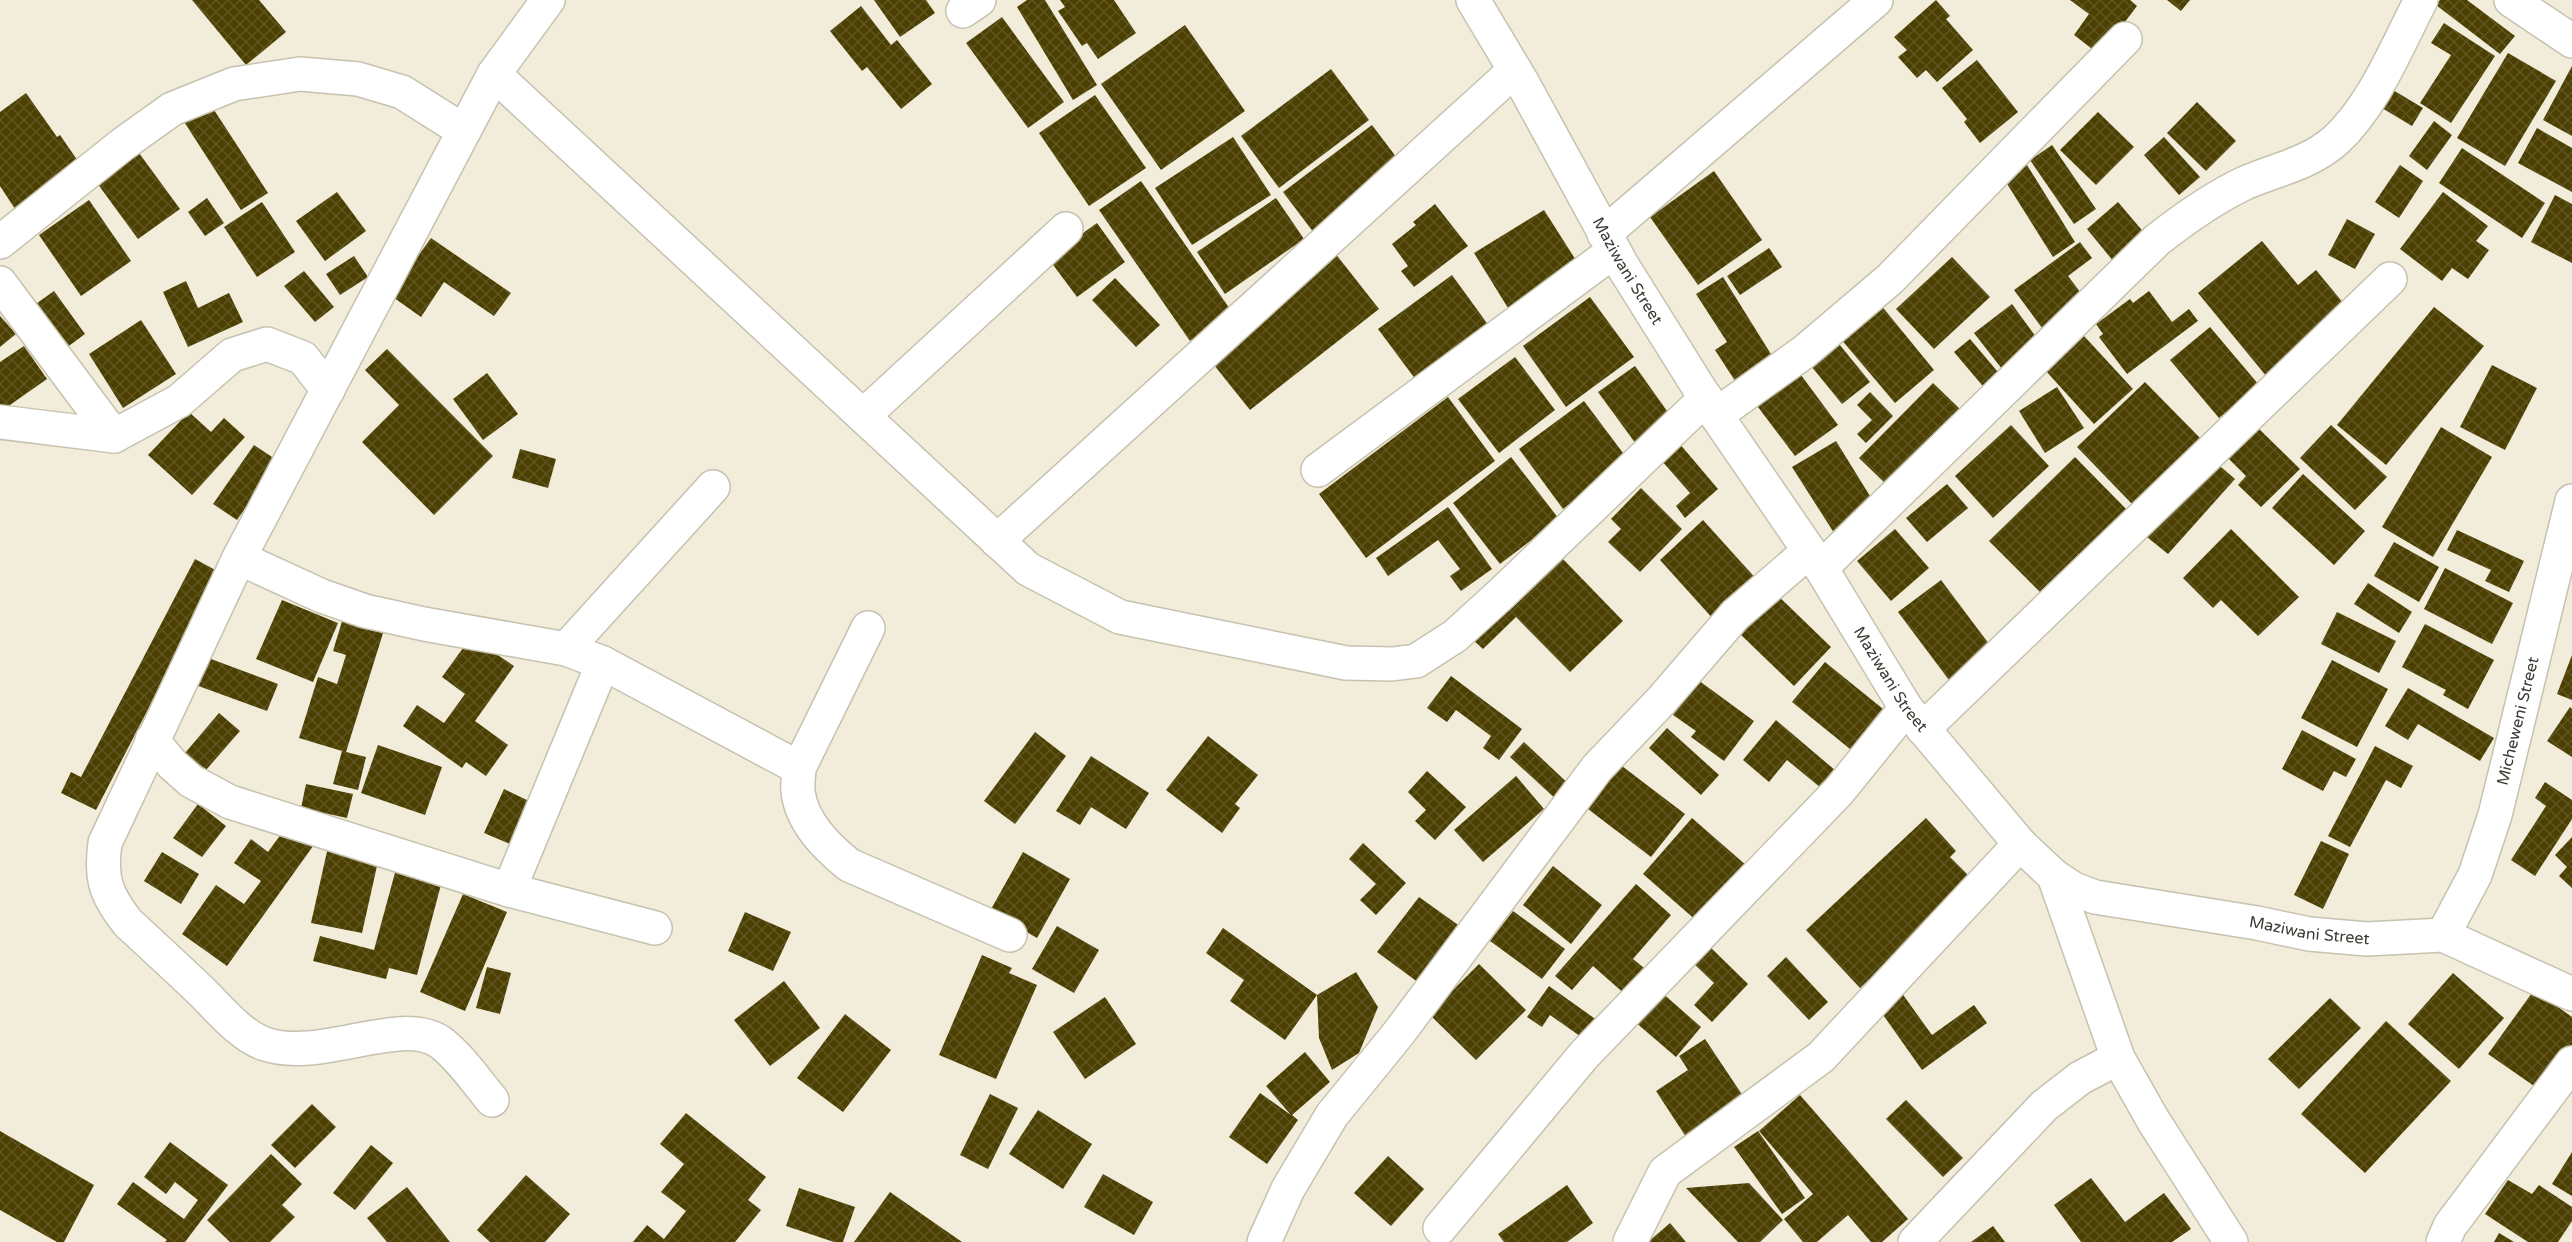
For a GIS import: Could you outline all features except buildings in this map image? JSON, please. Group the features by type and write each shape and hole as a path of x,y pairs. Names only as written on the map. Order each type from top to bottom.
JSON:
{"street":[{"path":"492,1100 451,1051 425,1035 397,1034 314,1049 284,1050 262,1043 239,1028 128,923 113,903 104,882 102,863 105,843 239,558 494,74 548,0"},
{"name":"Maziwani Street","path":"1473,0 1515,70 1609,242 1711,406 1814,560 1915,718 2020,844 2054,876 2074,889 2095,897 2257,923 2309,934 2367,939 2443,935 2572,994"},
{"path":"1318,470 1609,242 1876,0"},
{"path":"1264,1242 1288,1189 1332,1114 1405,1024 1597,768 1661,700 1735,615 1814,560 2157,240 2188,215 2248,182 2295,166 2334,142 2351,125 2366,104 2421,0"},
{"path":"2511,0 2572,41"},
{"path":"494,74 1028,569 1120,617 1346,663 1392,664 1416,661 1455,636 1711,406 1804,352 1850,316 1890,279 2125,39"},
{"path":"997,541 1515,70"},
{"path":"0,242 123,144 172,110 234,84 300,74 358,79 402,92 464,131"},
{"path":"863,416 1066,229"},
{"path":"1440,1228 1584,1055 1839,791 2390,279"},
{"path":"0,283 114,436"},
{"path":"0,422 114,436 179,401 232,355 267,344 303,358 328,390"},
{"path":"566,649 713,487"},
{"name":"Micheweni Street","path":"2443,935 2475,875 2495,815 2572,501"},
{"path":"239,558 322,596 365,611 424,624 566,649 603,663 799,768"},
{"path":"868,628 799,768 798,791 805,814 829,849 849,865 1010,935"},
{"path":"509,890 603,663"},
{"path":"152,740 173,765 191,781 230,802 509,890 655,928"},
{"path":"1630,1242 1665,1172 1821,1057 2020,844"},
{"path":"2054,876 2118,1058 2153,1120 2231,1242"},
{"path":"1915,1242 2044,1107 2080,1078 2118,1058"},
{"path":"2443,1242 2450,1226 2572,1063"}]}
